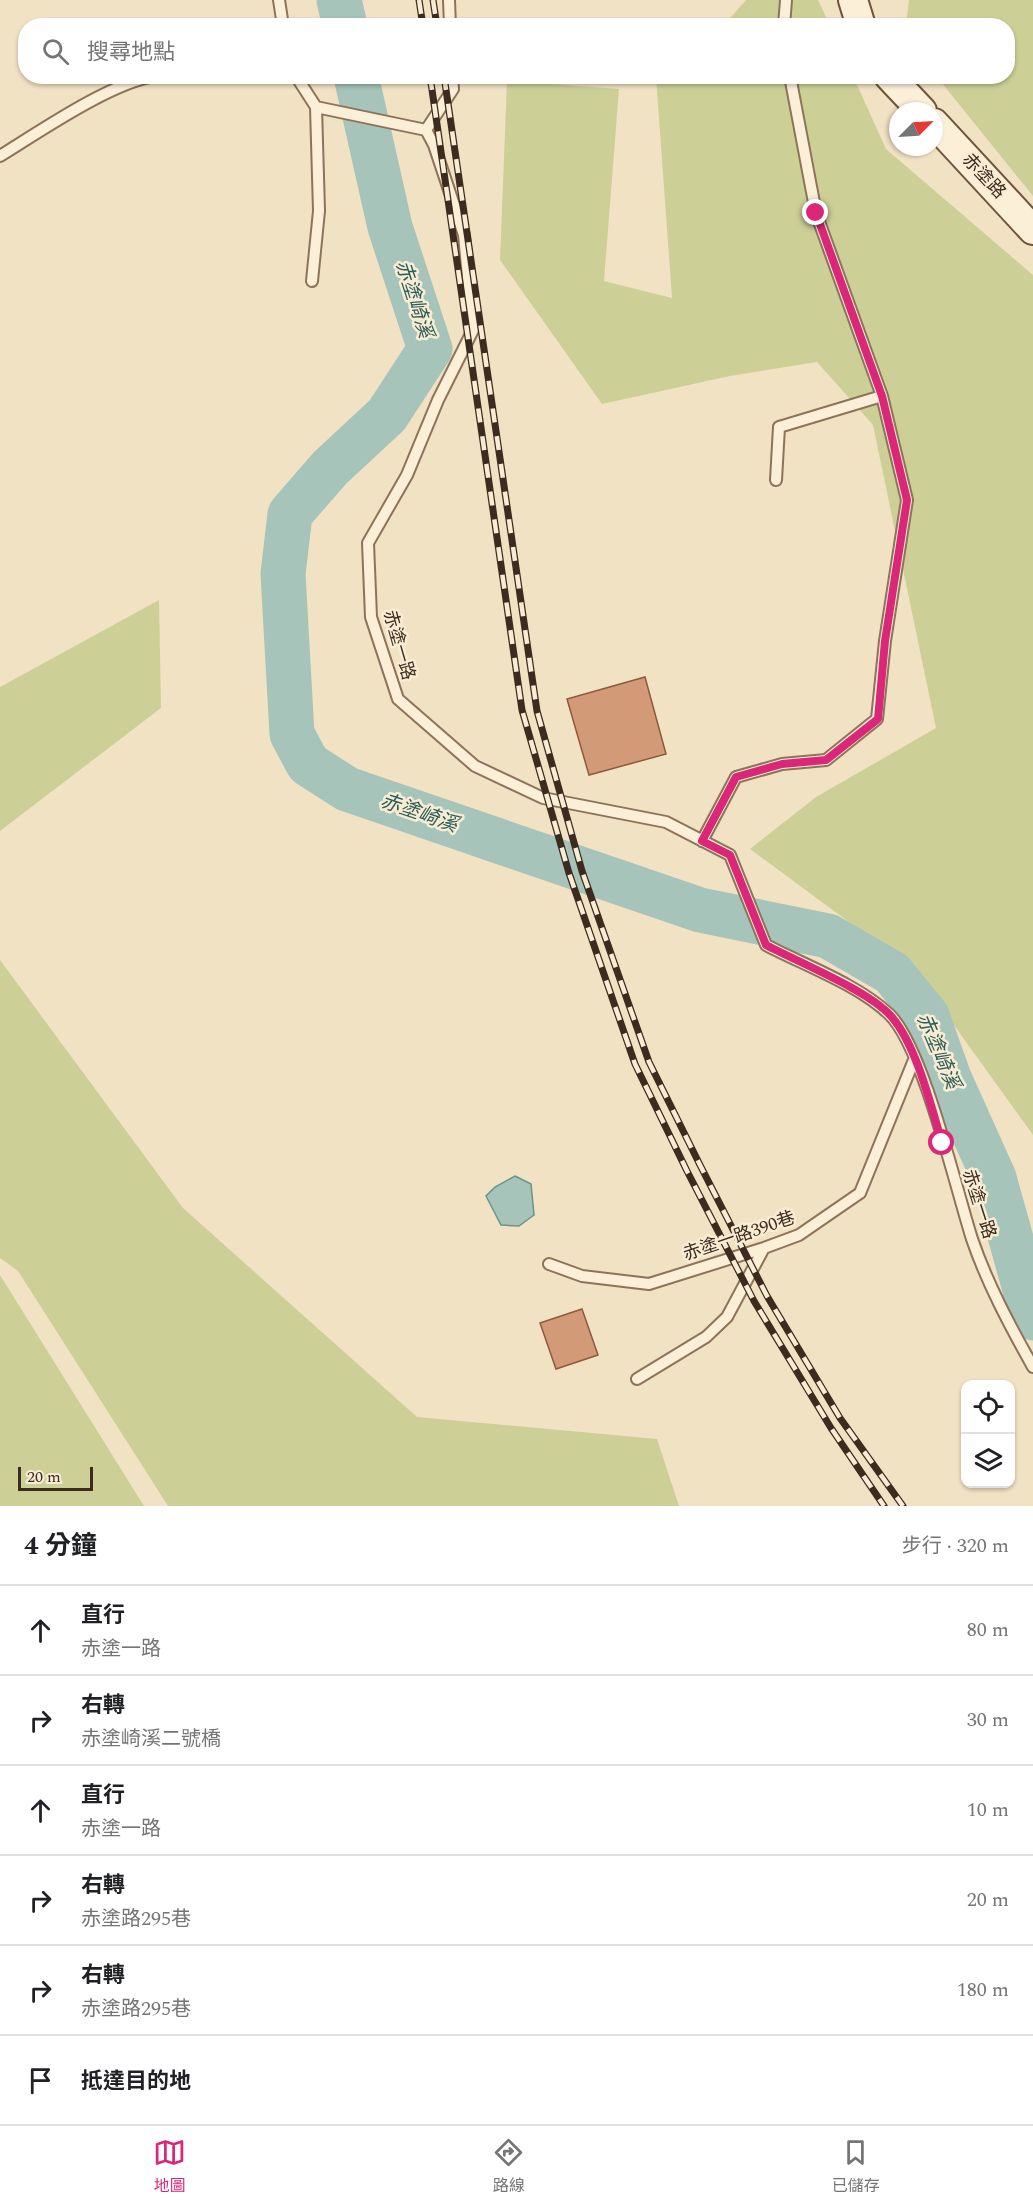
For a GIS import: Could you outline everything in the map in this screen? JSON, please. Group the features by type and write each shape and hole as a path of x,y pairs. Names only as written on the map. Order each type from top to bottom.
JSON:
{"street":[{"path":"853,0 859,18"},
{"path":"897,84 914,102"},
{"name":"赤塗路","path":"943,133 1033,230"}],"lane":[{"path":"279,0 282,18"},
{"path":"449,0 450,18"},
{"path":"785,18 786,0"},
{"path":"0,156 58,120 127,84"},
{"path":"301,84 316,107 319,211 312,281"},
{"path":"316,107 426,130 453,89 453,84"},
{"path":"702,841 736,777 782,764 826,760 878,719 885,641 907,500 882,396 816,213 792,84"},
{"name":"赤塗一路","path":"426,130 434,145 464,235 473,330 438,400 407,475 368,543 371,616 398,699 475,766 494,776 543,798 666,822 730,855 766,945 869,998 891,1015 922,1078 973,1242 1010,1327 1033,1367"},
{"path":"776,480 779,427 882,396"},
{"name":"赤塗一路390巷","path":"549,1264 582,1276 649,1284 799,1235 860,1193 914,1060"},
{"path":"637,1379 706,1336 727,1317 764,1248"}],"green space":[{"path":"746,0 818,0 827,18 730,18"},
{"path":"909,0 1033,0 1033,196 943,84 1015,84 1015,18 907,18"},
{"path":"507,84 549,84 619,89 604,281 672,298 657,84 857,84 889,152 889,156 894,156 1033,275 1033,1135 915,971 750,849 816,797 936,728 873,425 817,362 730,376 602,404 500,260"},
{"path":"159,600 161,708 0,831 0,687"},
{"path":"0,960 183,1208 417,1417 657,1439 679,1506 168,1506 18,1271 0,1258"},
{"path":"0,1275 144,1506 0,1506"}],"water":[{"path":"515,1176 531,1184 534,1215 519,1226 501,1225 486,1196 495,1187"}],"building":[{"path":"645,677 666,754 589,775 567,699"},
{"path":"582,1309 598,1355 556,1369 540,1323"}],"waterway":[{"name":"赤塗崎溪","path":"339,0 343,18"},
{"name":"赤塗崎溪","path":"358,84 390,227 430,349 387,415 330,468 290,514 283,574 292,734 308,764 347,789 700,910 828,936 892,973 927,1016 949,1078 994,1178 1033,1318"}],"railway":[{"path":"419,0 422,18"},
{"path":"433,0 436,18"},
{"path":"431,84 522,710 569,873 635,1064 687,1171 754,1301 831,1428 884,1506"},
{"path":"445,84 537,711 582,871 649,1062 700,1165 767,1296 840,1418 903,1506"}],"route":[{"path":"816,213 882,396 907,500 885,641 878,719 826,760 782,764 736,777 702,841 730,855 766,945 869,998 891,1015 903,1034 922,1078 942,1143"}]}
